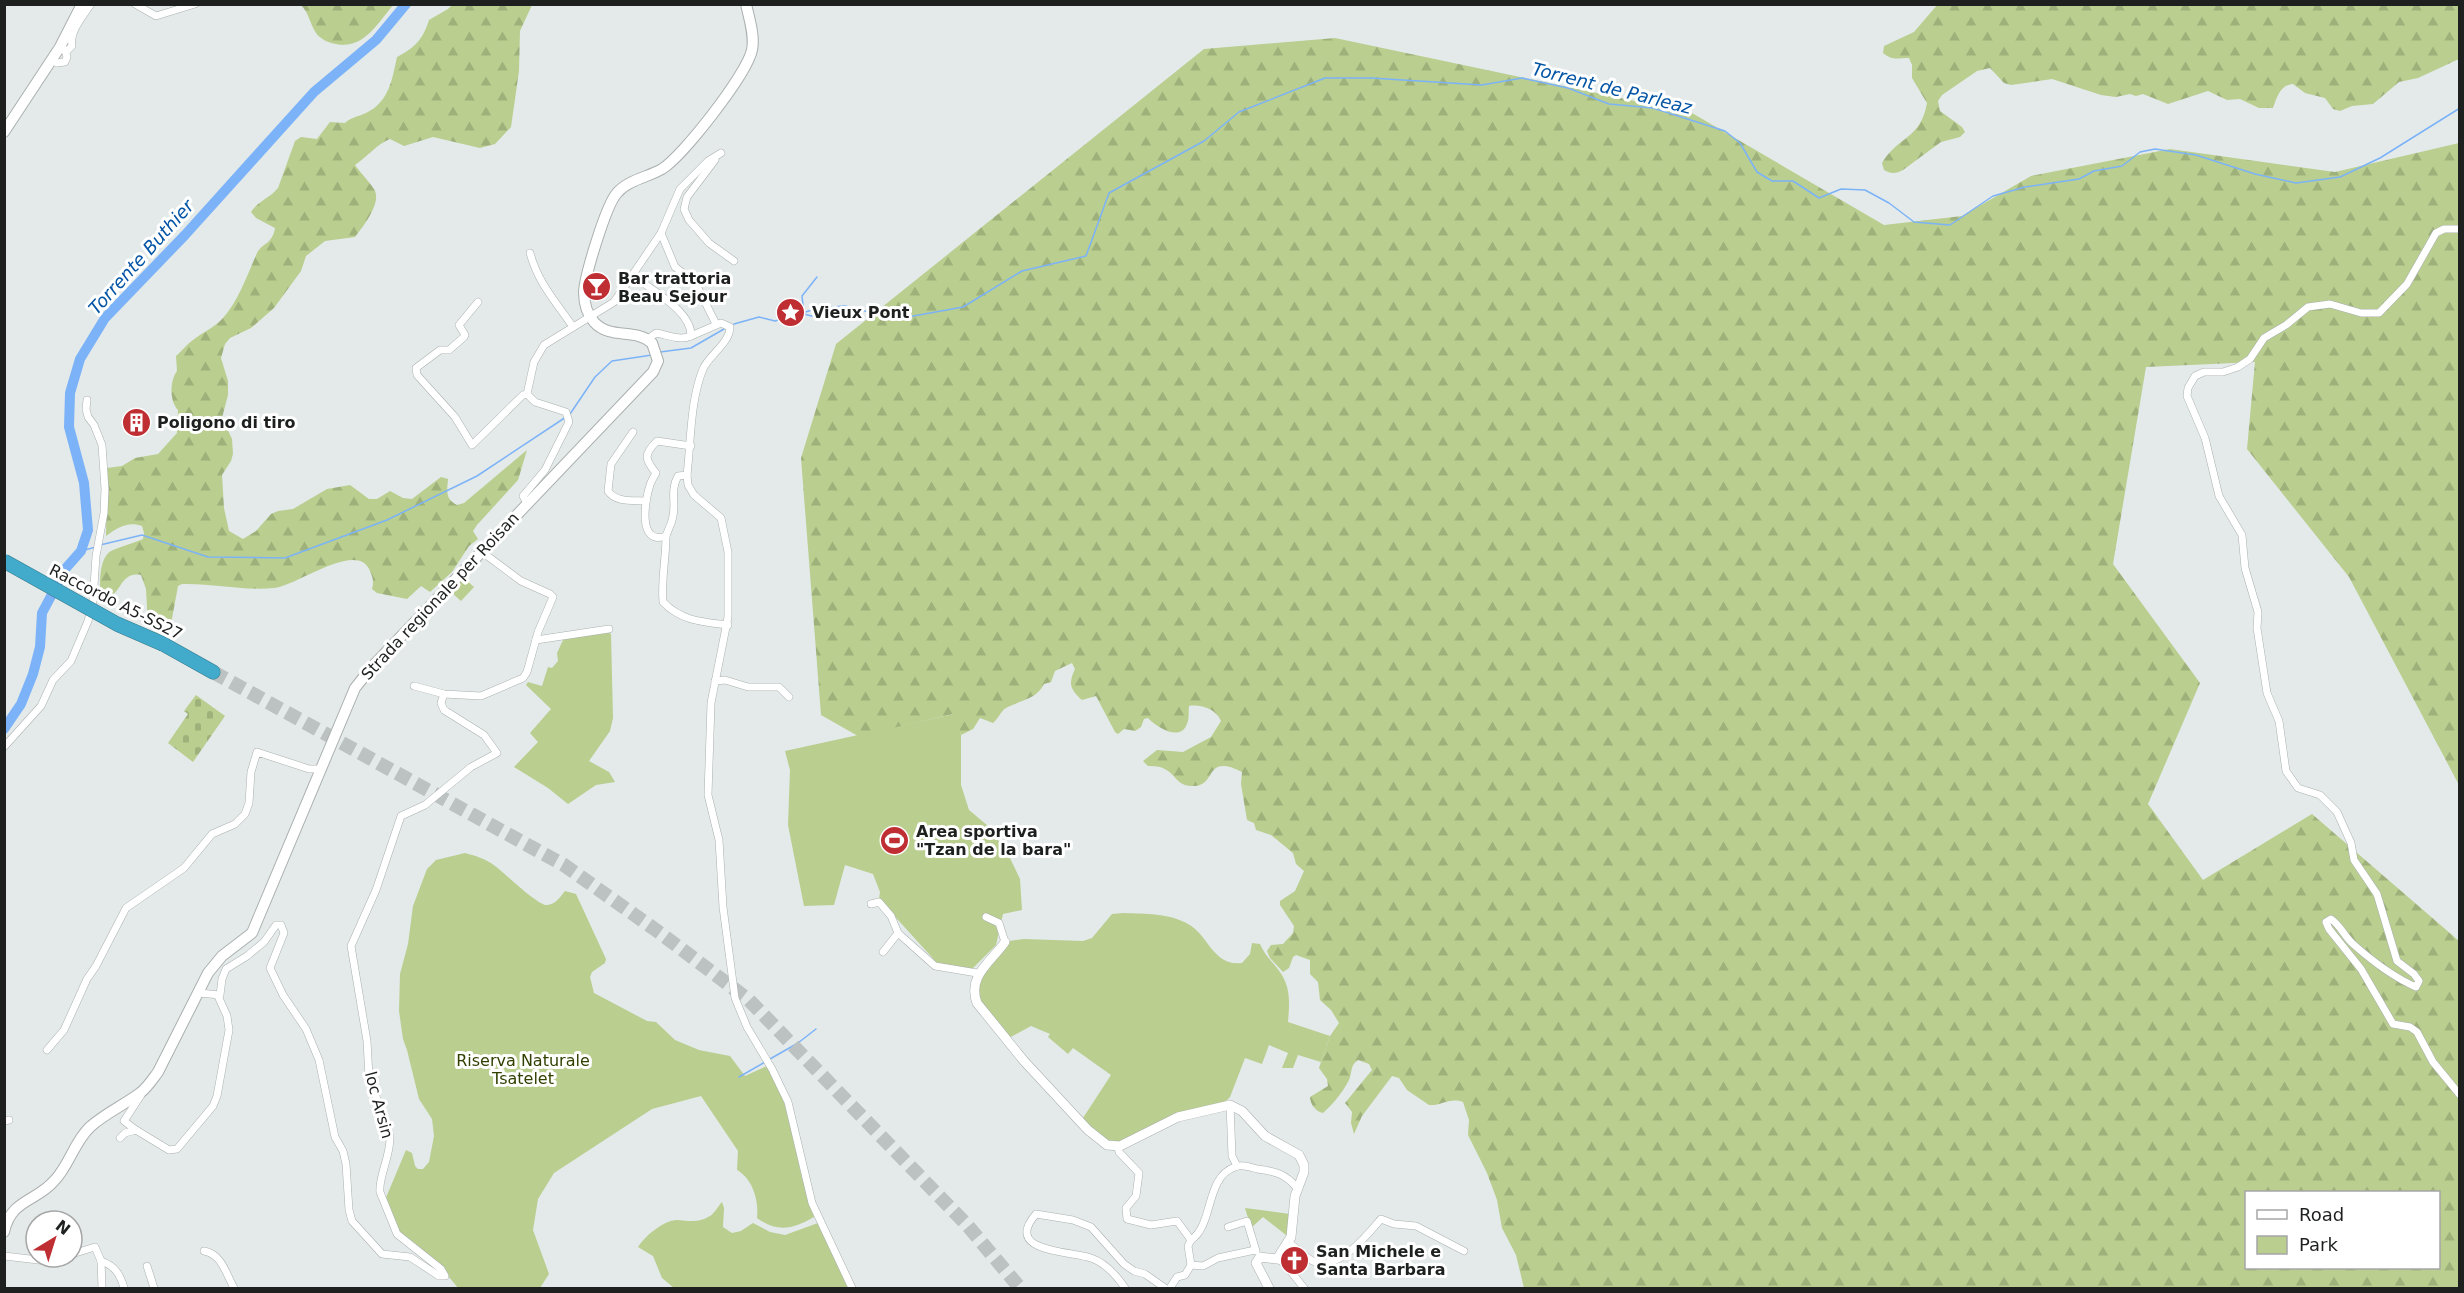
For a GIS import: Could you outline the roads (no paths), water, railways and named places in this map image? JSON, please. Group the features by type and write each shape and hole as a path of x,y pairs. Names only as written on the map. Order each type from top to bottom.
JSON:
{"highway":[{"name":"Raccordo A5-SS27","path":"4,561 117,624 163,644 213,672"}],"main road":[{"path":"4,132 51,59 63,49 81,4"},
{"path":"648,339 604,331 590,317 585,299 585,284 612,201 623,188 663,169 688,146 716,110 752,52 752,37 746,4"},
{"name":"Strada regionale per Roisan","path":"4,1232 7,1220 14,1210 48,1188 56,1180 90,1127 140,1093 158,1072 216,962 248,939 258,923 355,688 653,372 658,361 657,354 648,339"}],"street":[{"path":"63,49 72,46 71,40 79,21 91,4"},
{"path":"135,4 156,16 195,4"},
{"path":"527,394 538,354 550,341 614,302 634,276 661,233 683,184 708,161 721,153 687,197 684,209 689,220 709,243 734,261"},
{"path":"2460,229 2444,229 2436,233 2407,284 2379,313 2361,313 2330,304 2307,307 2286,325 2264,338 2250,359 2238,367 2223,372 2201,373 2195,376 2188,388 2187,396 2205,438 2218,496 2242,536 2247,577 2258,612 2257,628 2267,693 2279,721 2286,771 2298,788 2319,795 2337,812 2351,843 2354,860 2377,894 2397,961 2419,981 2416,987 2403,981 2370,958 2351,942 2339,925 2331,919 2326,922 2376,992 2386,1016 2393,1024 2410,1027 2417,1032 2433,1062 2460,1095"},
{"path":"661,233 675,267 695,282 716,324"},
{"path":"530,253 535,272 543,287 573,327"},
{"path":"634,276 681,313 690,324 691,336"},
{"path":"478,302 459,325 465,334 464,337 449,350 440,350 416,368 417,375 454,417 472,445 523,395 527,394"},
{"path":"648,339 656,333 679,339 716,324 725,323 730,330 704,367 700,377 687,475 691,491 717,513 724,525 728,552 727,628 711,703 708,795 719,840 723,907 735,998 747,1027 782,1087 788,1102 812,1203 852,1288"},
{"path":"527,394 535,402 568,416 545,470 523,496 527,503"},
{"path":"4,747 41,706 52,680 71,661 88,621 93,601 96,556 105,489 102,445 86,409 87,400"},
{"path":"633,432 611,464 608,491 611,496 621,500 646,501"},
{"path":"666,536 658,538 650,534 646,528 646,501 650,484 656,473 645,457 647,451 657,441 691,446"},
{"path":"687,475 678,476 674,484 673,514 666,536 663,602 691,621 727,628"},
{"path":"414,686 444,694 480,696 523,678 527,672 536,640 553,597 521,581 482,552"},
{"path":"536,640 609,629"},
{"path":"715,681 724,680 748,687 779,687 789,697"},
{"name":"loc Arsin","path":"218,996 222,991 222,979 226,969 264,942 276,925 281,925 284,933 270,968 271,974 299,1022 306,1029 319,1060 335,1137 343,1151 346,1164 349,1210 352,1221 382,1254 410,1257 439,1276 445,1276 441,1269 397,1234 380,1192 379,1185 385,1170 390,1136 369,1077 367,1041 351,946 376,890 401,816 425,805 471,767 497,753 484,735 444,710 441,703 444,694"},
{"path":"47,1050 64,1030 87,979 126,908 184,868 212,834 235,824 245,814 249,802 251,772 257,752 309,769 320,769"},
{"path":"871,904 879,902 891,916 898,933 935,966 977,973"},
{"path":"986,917 999,923 1005,942 977,973 973,993 983,1011 1024,1061 1088,1130 1107,1145 1118,1147 1178,1117 1230,1106 1242,1111 1265,1136 1299,1155 1304,1165 1304,1172 1297,1188 1292,1233 1277,1259"},
{"path":"884,952 898,933"},
{"path":"140,1093 124,1121 169,1150 177,1149 213,1106 220,1084 229,1030 218,996 199,993"},
{"path":"1230,1106 1232,1156 1237,1166"},
{"path":"120,1138 125,1133 136,1130"},
{"path":"1118,1147 1119,1152 1140,1173 1136,1196 1126,1209 1127,1219 1151,1225 1177,1221 1191,1240"},
{"path":"1170,1288 1177,1277 1185,1275 1191,1265 1188,1246 1199,1231 1219,1180 1226,1172 1237,1166 1282,1174 1290,1178 1297,1188"},
{"path":"1125,1288 1110,1271 1090,1257 1047,1250 1034,1244 1028,1236 1029,1226 1036,1214 1082,1222 1091,1227 1129,1268 1145,1274 1165,1288"},
{"path":"1288,1242 1313,1261 1328,1262 1348,1254 1381,1219 1394,1224 1416,1226 1464,1251"},
{"path":"1228,1227 1247,1221 1257,1253 1256,1263 1269,1288"},
{"path":"84,1250 95,1247 101,1261 102,1288"},
{"path":"204,1251 212,1252 217,1257 234,1288"},
{"path":"1191,1265 1203,1266 1218,1258 1257,1253 1284,1263 1304,1288"},
{"path":"4,1256 24,1258"},
{"path":"101,1261 113,1266 124,1288"},
{"path":"147,1266 153,1288"}],"waterway":[{"name":"Torrente Buthier","path":"4,729 21,704 33,674 40,647 42,613 66,568 81,551 88,530 84,483 69,427 70,393 80,359 105,318 185,235 314,92 376,40 406,4"},
{"name":"Torrent de Parleaz","path":"734,324 759,317 775,321 819,308 845,306 897,319 963,307 1022,271 1086,256 1109,193 1204,141 1239,112 1325,78 1371,78 1482,85 1522,78 1568,88 1609,104 1653,108 1725,131 1740,143 1757,172 1772,181 1793,181 1819,198 1841,189 1865,190 1889,203 1914,222 1950,225 1993,196 2025,187 2079,179 2094,171 2122,166 2140,152 2155,149 2196,155 2255,174 2296,183 2340,177 2380,158 2460,108"},
{"path":"817,277 802,296 804,314 827,320"},
{"name":"Torrent de Parleaz","path":"660,352 691,348 724,329"},
{"name":"Torrent de Parleaz","path":"570,414 595,377 612,361 652,355"},
{"name":"Torrent de Parleaz","path":"100,545 142,535 208,557 285,558 387,520 477,476 566,417"},
{"name":"Torrent de Parleaz","path":"81,551 96,547"},
{"path":"770,1059 798,1043 816,1029"},
{"path":"739,1077 765,1062"}],"tunnel":[{"path":"213,672 564,865 749,1000 967,1225 1020,1288"}],"place":[{"name":"Bar trattoria Beau Sejour","path":"597,287"},
{"name":"Vieux Pont","path":"791,312"},
{"name":"Poligono di tiro","path":"136,422"},
{"name":"Area sportiva \"Tzan de la bara\"","path":"895,840"},
{"name":"San Michele e Santa Barbara","path":"1295,1260"}],"park label":[{"name":"Riserva Naturale Tsatelet","path":"523,1069"}]}
